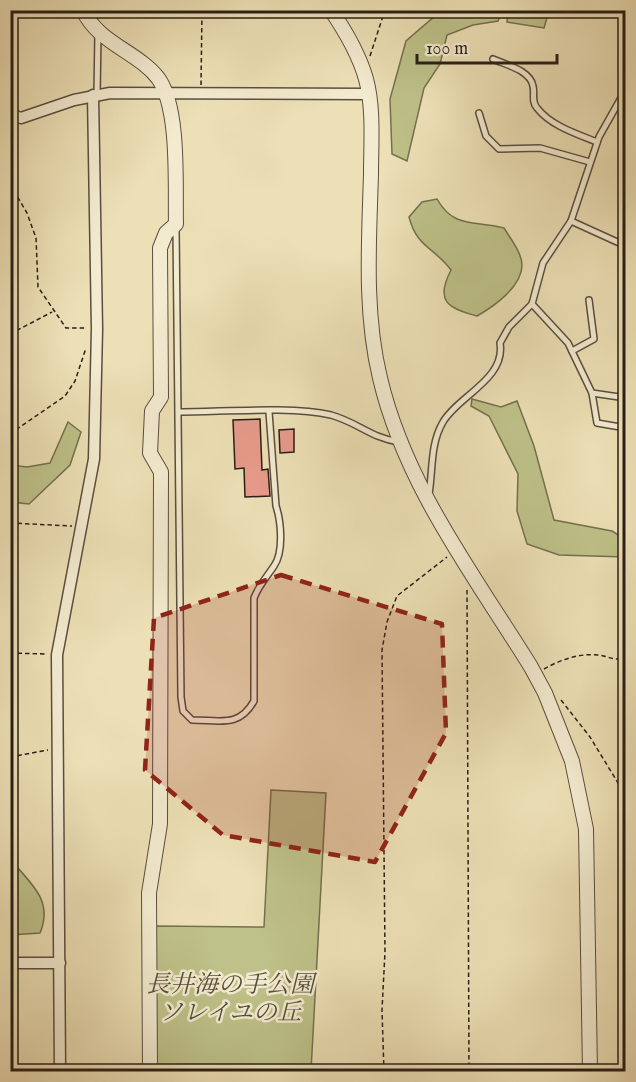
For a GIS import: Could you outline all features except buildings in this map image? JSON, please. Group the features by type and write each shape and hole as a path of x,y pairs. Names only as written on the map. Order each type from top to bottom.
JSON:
{"street":[{"path":"83,10 98,30 158,78 172,109 176,224 166,233 160,248 161,397 152,411 150,453 161,472 160,824 149,893 150,1071"},
{"path":"331,10 349,37 364,74 368,94 371,131 369,267 373,341 380,379 399,442 428,502 535,674 572,761 586,829 590,1069"},
{"path":"10,114 21,118 95,95 368,94"},
{"path":"60,1071 57,655 83,527 94,459 97,329 95,95"},
{"path":"10,963 60,963"}],"lane":[{"path":"95,95 98,30"},
{"path":"493,59 528,75 533,86 533,101 536,108 569,130 597,142"},
{"path":"428,502 433,450 444,421 494,370 502,355 500,343 509,327 532,304 543,263 571,221 597,142 626,89"},
{"path":"479,113 486,136 499,149 540,148 590,162"},
{"path":"571,221 626,246"},
{"path":"176,224 180,412 180,663 183,711 192,720 238,720 247,714 254,701 254,598 258,587 276,564 281,520 276,506 269,412"},
{"path":"572,351 594,339 589,300"},
{"path":"532,304 572,351 592,393 597,423 626,428"},
{"path":"592,393 626,398"},
{"path":"180,412 307,412 333,416 379,439 399,442"}],"path":[{"path":"201,93 202,10"},
{"path":"364,74 385,10"},
{"path":"10,184 27,213 36,238 38,287 53,312 66,328 97,329"},
{"path":"10,334 53,312"},
{"path":"10,434 65,396 75,381 88,344"},
{"path":"10,523 83,527"},
{"path":"384,1071 382,650 387,622 397,596 456,549"},
{"path":"469,1071 467,593 471,571"},
{"path":"10,653 57,655"},
{"path":"535,674 561,659 598,655 618,660 626,657"},
{"path":"545,693 558,696 584,728 626,796"},
{"path":"10,757 58,748"},
{"path":"384,1065 590,1069 626,1066"}],"highlighted area":[{"path":"281,575 442,624 446,733 375,862 223,835 145,770 154,618"}],"green space":[{"path":"508,10 549,11 544,28 507,22"},
{"path":"448,11 502,11 498,21 473,25 447,35 440,64 424,88 407,161 392,154 390,99 406,41 435,16"},
{"path":"437,199 450,215 458,219 504,228 520,256 521,273 512,288 498,302 477,316 458,310 447,302 444,289 451,270 421,241 412,227 409,217 422,202"},
{"path":"472,399 501,407 517,401 534,446 554,520 612,531 625,539 625,557 559,555 527,544 517,511 518,474 489,416 471,406"},
{"path":"68,422 81,432 70,465 29,504 11,502 11,465 27,467 50,463"},
{"name":"長井海の手公園 ソレイユの丘","path":"271,790 326,793 311,1071 155,1072 156,926 264,927"},
{"path":"10,859 32,884 42,901 44,921 40,933 11,935"}]}
